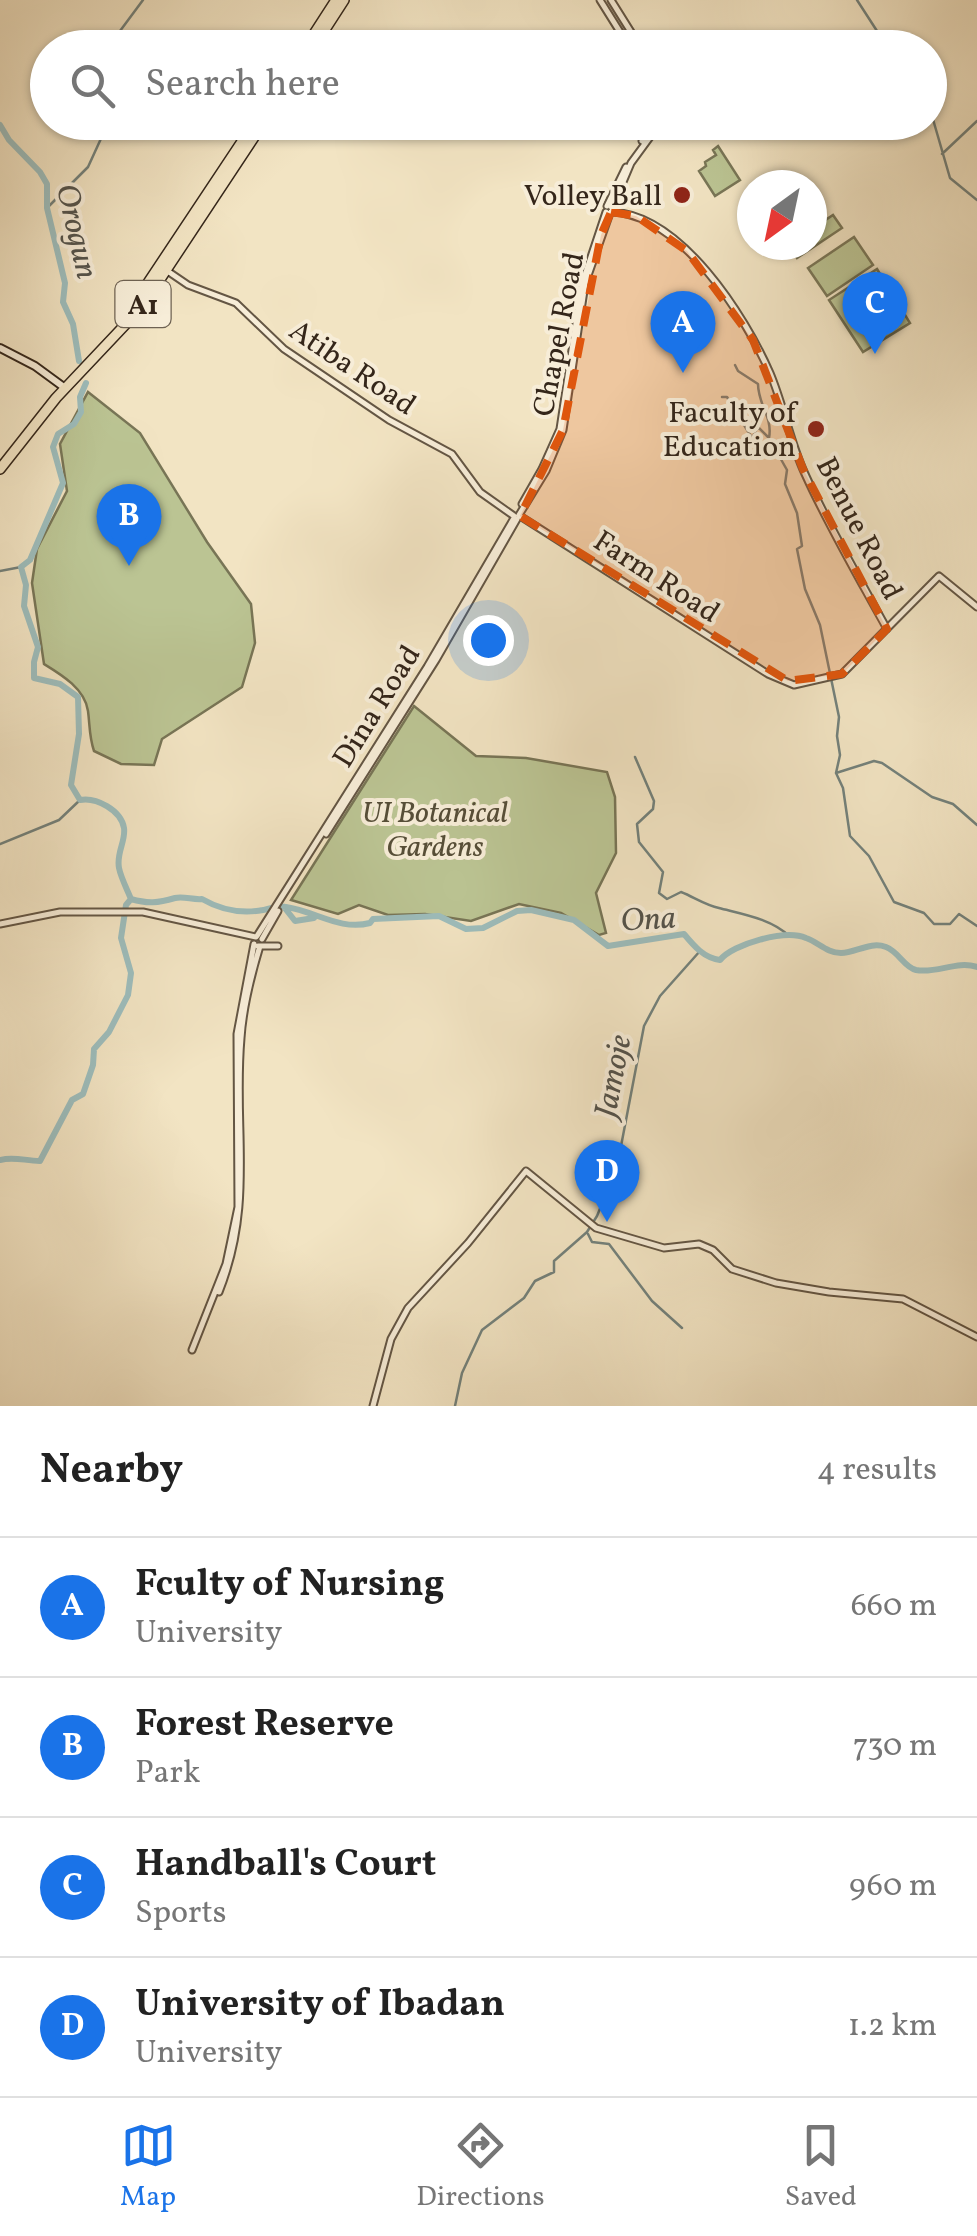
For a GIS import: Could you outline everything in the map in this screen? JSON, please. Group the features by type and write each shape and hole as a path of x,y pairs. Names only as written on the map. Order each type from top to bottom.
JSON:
{"highway":[{"path":"316,30 336,0"},
{"path":"325,30 344,0"},
{"name":"A1","path":"130,316 242,140"},
{"name":"A1","path":"0,466 63,386 130,316 166,270 252,140"}],"main road":[{"path":"0,348 63,386"}],"street":[{"path":"600,0 619,30"},
{"path":"611,0 630,30"},
{"name":"Chapel Road","path":"516,516 560,428 582,284 611,210 646,140"},
{"name":"Benue Road","path":"611,210 664,230 718,286 765,362 802,469 887,629"},
{"name":"Atiba Road","path":"166,270 188,286 236,303 284,349 388,420 452,454 480,492 516,516"},
{"name":"Farm Road","path":"516,516 783,682 800,684 842,674 887,629"},
{"name":"Dina Road","path":"194,1350 226,1264 238,1207 237,1034 258,941 436,660 516,516"},
{"path":"887,629 939,576 977,607"},
{"path":"0,926 60,914 157,913 258,941"},
{"path":"373,1406 391,1340 408,1308 468,1244 526,1171 595,1227 664,1248 699,1244 713,1250 732,1268 776,1282 829,1292 902,1298 977,1337"}],"highlighted area":[{"path":"611,212 636,216 687,251 753,340 803,469 887,629 842,674 788,681 520,516 563,430 601,235"}],"green space":[{"path":"718,146 737,175 737,182 715,196 699,171 716,155 713,150"},
{"path":"833,215 842,228 827,238 827,219"},
{"path":"854,237 873,265 827,296 808,268 827,260 827,255"},
{"path":"877,269 910,323 863,352 829,300"},
{"path":"88,392 140,433 207,542 251,604 255,643 242,687 162,739 154,765 121,764 94,751 82,696 72,683 44,664 32,583 37,549 67,491 60,444"},
{"name":"UI Botanical Gardens","path":"414,706 476,756 526,758 607,772 615,797 616,853 596,893 606,933 599,935 561,913 519,904 471,921 425,914 388,915 359,905 338,914 291,900"}],"waterway":[{"path":"121,30 143,0"},
{"path":"857,0 876,30"},
{"path":"942,154 977,121"},
{"name":"Orogun","path":"0,125 47,184 47,208 65,283 63,302 73,324 79,361"},
{"path":"47,208 88,167 100,140"},
{"path":"939,140 950,178 977,200"},
{"path":"735,365 758,384 769,438 787,470 785,484 797,513 802,546 797,549 805,589 820,625 839,717 840,755 836,773 843,788 850,836 869,856 894,902 924,913 934,924 950,924 959,914 977,926"},
{"name":"Orogun","path":"86,383 80,397 81,412 74,424 58,434 53,447 63,483 30,560 21,567 26,585 24,606 38,647 34,678 60,684 78,697 79,734 71,785 80,800 107,806 122,822 119,868 131,899"},
{"path":"722,397 727,397 752,438 758,427 768,437"},
{"path":"0,571 21,567"},
{"path":"635,757 654,801 653,809 637,824 639,842 663,872 659,893 667,899 681,892 714,907 765,921 789,936"},
{"path":"836,773 874,761 882,763 932,797 953,804 977,825"},
{"path":"0,844 59,820 80,800"},
{"name":"Ona","path":"131,899 202,899 239,911 286,907 338,923 359,925 373,919 439,916 466,929 483,928 517,911 531,910 574,920 608,946 684,934 704,954 720,960 736,949 786,935 810,940 836,953 874,945 886,947 916,970 977,967"},
{"name":"Ona","path":"0,1160 40,1161 72,1100 83,1094 94,1049 109,1032 128,995 131,973 121,938 126,905 131,899"},
{"name":"Ona","path":"284,907 295,921 314,918"},
{"name":"Jamoje","path":"455,1406 462,1373 482,1330 524,1298 535,1281 554,1272 554,1261 587,1232 597,1216 617,1167 644,1026 660,996 700,951"},
{"path":"588,1234 592,1242 609,1244 652,1301 682,1328"}],"place":[{"name":"Volley Ball","path":"682,195"},
{"name":"Handball's Court","path":"875,354"},
{"name":"Fculty of Nursing","path":"683,373"},
{"name":"Faculty of Education","path":"816,429"},
{"name":"Forest Reserve","path":"129,566"},
{"name":"University of Ibadan","path":"607,1222"}]}
